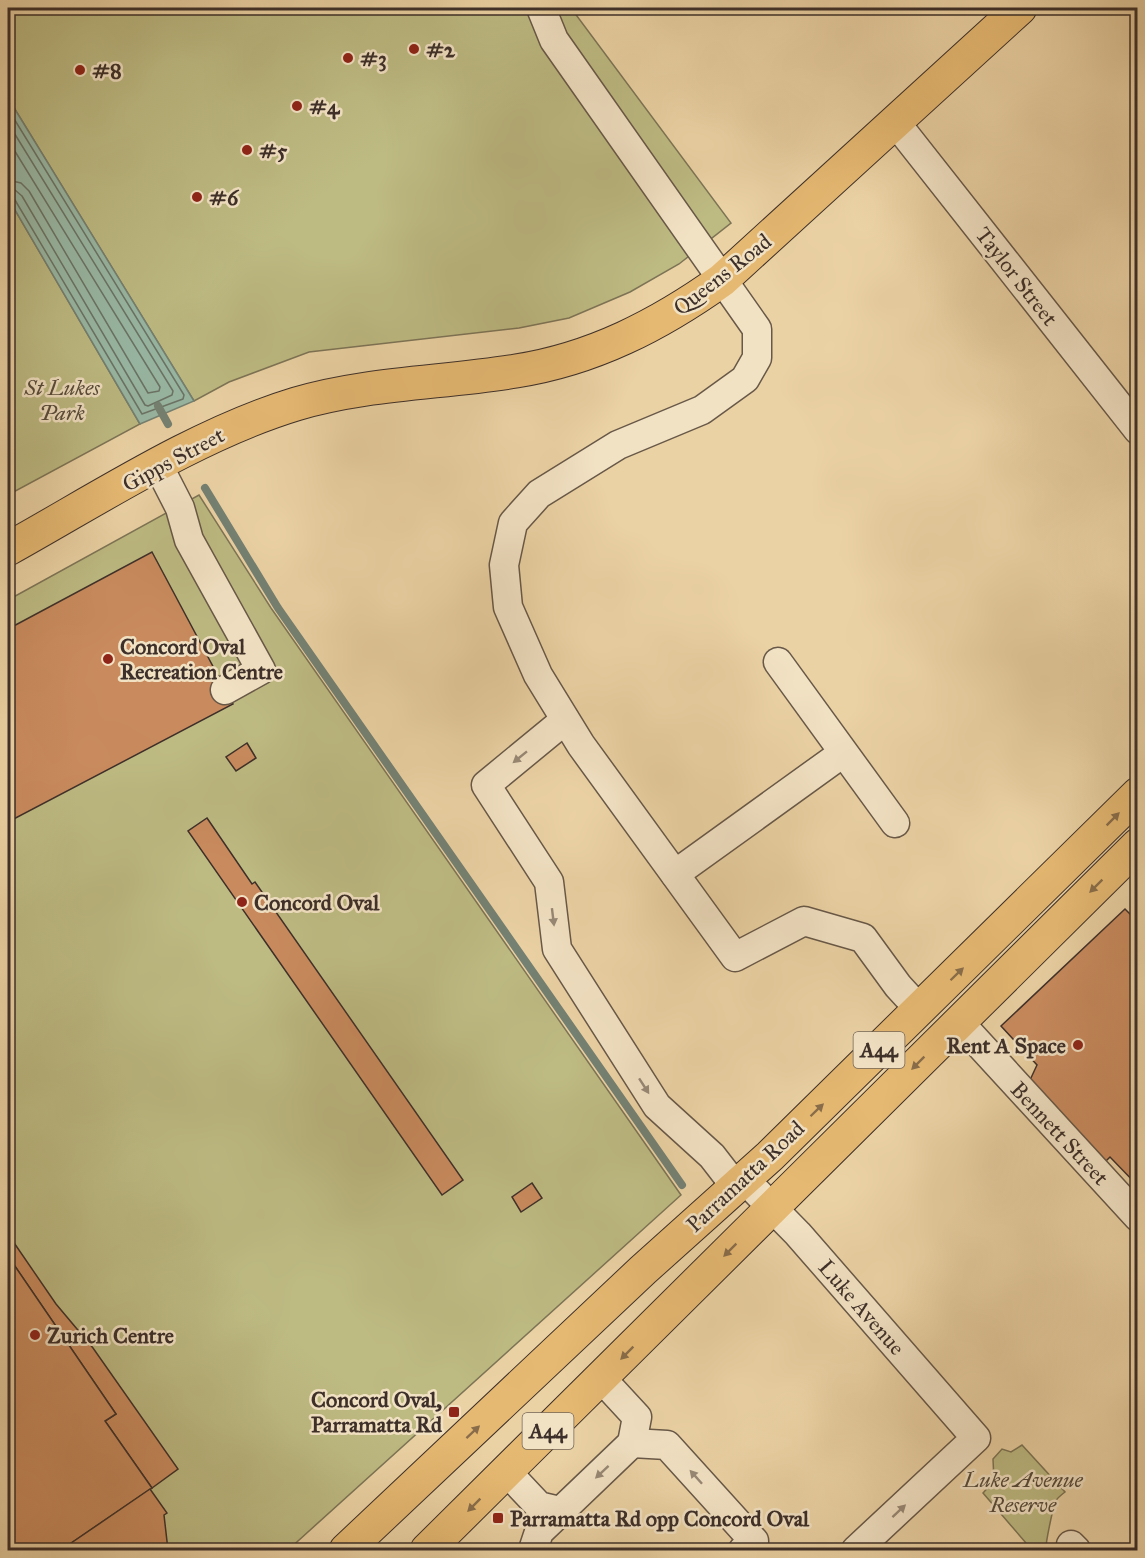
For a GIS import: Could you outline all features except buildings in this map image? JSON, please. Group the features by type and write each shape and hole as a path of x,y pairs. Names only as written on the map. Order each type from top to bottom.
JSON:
{"main road":[{"name":"Queens Road","path":"349,392 518,371 579,356 633,335 681,309 722,280 1020,8"},
{"name":"Gipps Street","path":"10,543 158,465 244,423 297,404 349,392"},
{"name":"Parramatta Road","path":"345,1551 643,1270 740,1183 920,1010 1137,794"},
{"name":"Parramatta Road","path":"428,1551 1137,845"},
{"path":"566,1345 601,1378"}],"street":[{"path":"541,8 554,40 757,329 757,358 745,379 702,410 618,445 539,494 513,523 504,565 508,607 538,675 566,720 735,957 804,921 863,938 898,986 920,1010"},
{"name":"Taylor Street","path":"896,123 1137,430"},
{"path":"158,465 180,508 189,540 261,670 225,690"},
{"path":"778,662 895,823"},
{"name":"Luke Avenue","path":"566,720 486,785 549,882 557,949 657,1106 798,1234 976,1438 856,1551"},
{"path":"675,874 843,753"},
{"name":"Bennett Street","path":"959,1022 1137,1217"},
{"path":"533,1551 539,1532 632,1443 637,1416 601,1378"},
{"path":"632,1443 667,1445 754,1541 743,1551"},
{"path":"507,1472 539,1506 560,1511"}],"green space":[{"path":"8,8 571,8 731,223 679,264 630,292 569,318 519,328 309,352 229,382 194,401 8,98"},
{"name":"St Lukes Park","path":"8,198 140,424 8,495"},
{"name":"Concord Oval","path":"199,495 271,608 681,1195 288,1550 8,1550 8,600"},
{"name":"Luke Avenue Reserve","path":"1022,1445 1065,1492 1055,1502 1046,1550 1032,1550 983,1493 994,1481 993,1459 1002,1449 1011,1452"}],"water":[{"path":"8,98 194,401 140,424 8,198"}],"waterway":[{"path":"158,406 168,424"},
{"path":"205,488 278,608 682,1185"}],"place":[{"name":"#2","path":"414,49"},
{"name":"#3","path":"348,58"},
{"name":"#8","path":"80,70"},
{"name":"#4","path":"297,106"},
{"name":"#5","path":"247,150"},
{"name":"#6","path":"197,197"},
{"name":"Concord Oval Recreation Centre","path":"108,659"},
{"name":"Concord Oval","path":"242,902"},
{"name":"Rent A Space","path":"1078,1045"},
{"name":"Zurich Centre","path":"35,1335"},
{"name":"Concord Oval, Parramatta Rd","path":"454,1412"},
{"name":"Parramatta Rd opp Concord Oval","path":"498,1518"}]}
